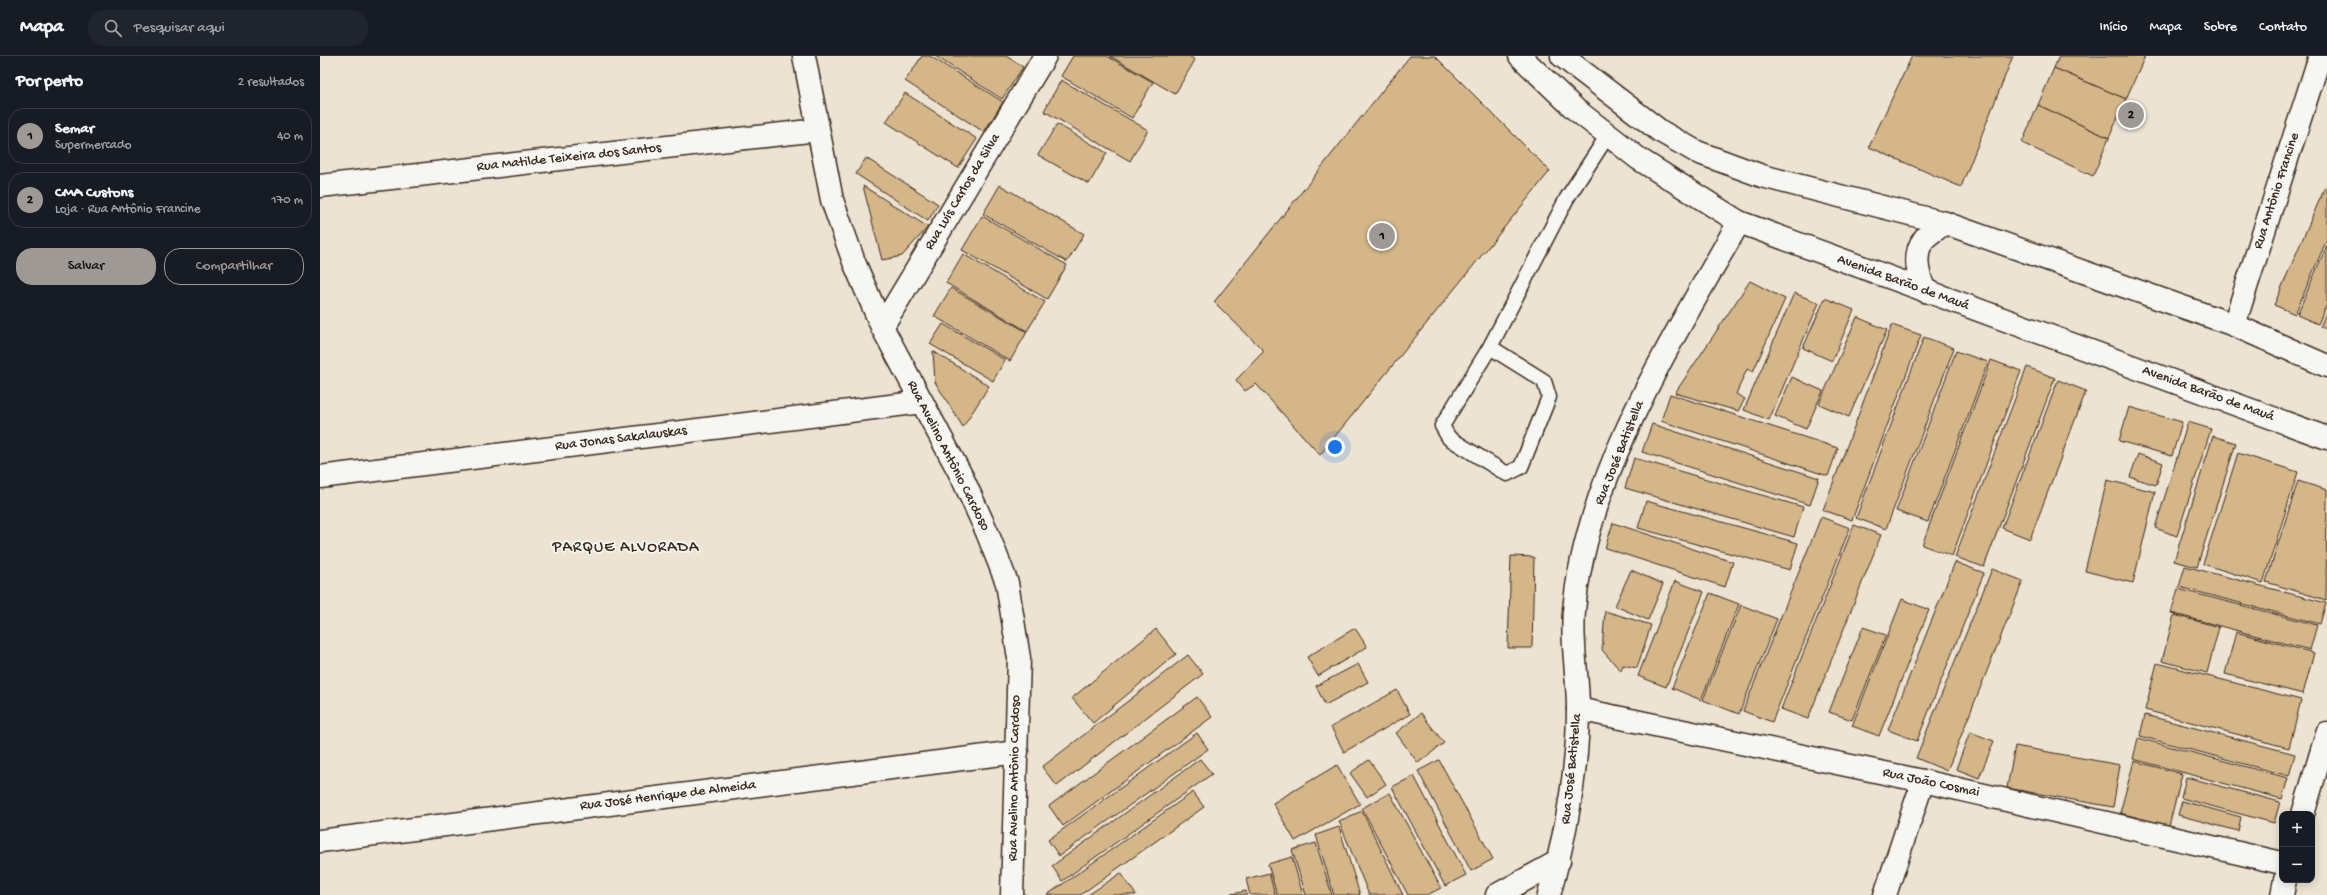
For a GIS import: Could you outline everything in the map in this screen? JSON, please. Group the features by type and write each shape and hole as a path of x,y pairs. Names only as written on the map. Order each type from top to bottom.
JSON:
{"street":[{"name":"Rua Avelino Antônio Cardoso","path":"804,56 832,200 854,262 882,327 962,477 987,532 1007,583 1019,658 1012,895"},
{"name":"Rua Luís Carlos da Silva","path":"882,327 1044,56"},
{"name":"Avenida Barão de Mauá","path":"1520,56 1575,109 1639,159 1739,222 2327,438"},
{"path":"1562,56 1660,131 1697,152 1762,176 1945,224 2234,326 2327,366"},
{"name":"Rua Antônio Francine","path":"2234,326 2320,56"},
{"name":"Rua Matilde Teixeira dos Santos","path":"320,186 818,130"},
{"name":"Rua José Batistella","path":"1549,895 1559,860 1569,813 1578,709 1574,612 1584,551 1605,481 1651,379 1739,222"},
{"path":"1925,291 1918,271 1917,261 1920,250 1924,239 1945,224"},
{"name":"Rua Jonas Sakalauskas","path":"320,477 922,402"},
{"name":"Rua João Cosmai","path":"1578,709 1923,781 2279,862"},
{"path":"2304,811 2327,733"},
{"name":"Rua José Henrique de Almeida","path":"320,841 1017,752"},
{"path":"1885,895 1923,781"},
{"path":"1497,895 1559,860"},
{"path":"2282,895 2284,883"}],"lane":[{"path":"1490,347 1544,381 1549,397 1520,467 1507,474 1449,438 1442,426 1490,347 1566,198 1608,135"}],"building":[{"path":"922,56 930,56 1003,102 984,132 905,81"},
{"path":"935,56 1006,56 1023,67 1002,99"},
{"path":"1073,56 1107,56 1153,82 1132,118 1061,76"},
{"path":"1110,56 1189,56 1195,60 1175,94"},
{"path":"1410,56 1435,56 1550,171 1320,455 1256,384 1245,391 1236,380 1264,351 1214,302"},
{"path":"1912,56 2013,56 1961,187 1869,147"},
{"path":"2059,56 2145,56 2126,99 2054,68"},
{"path":"2054,68 2126,99 2109,138 2038,105"},
{"path":"1061,80 1148,130 1130,161 1044,111"},
{"path":"905,93 977,139 958,168 886,122"},
{"path":"2038,105 2109,138 2093,176 2022,143"},
{"path":"1057,124 1107,153 1089,184 1038,155"},
{"path":"866,158 938,204 928,221 856,174"},
{"path":"1000,185 1084,234 1067,262 983,214"},
{"path":"863,186 928,227 902,256 882,260"},
{"path":"2325,187 2327,188 2327,239 2295,314 2274,305"},
{"path":"982,216 1067,265 1047,299 962,250"},
{"path":"2327,245 2327,304 2318,324 2297,315"},
{"path":"963,254 1045,302 1027,331 946,283"},
{"path":"1750,281 1785,299 1753,372 1747,369 1736,394 1745,399 1738,411 1675,393"},
{"path":"951,288 1027,332 1010,361 934,316"},
{"path":"1794,293 1819,303 1769,420 1744,410"},
{"path":"1825,298 1854,310 1832,361 1803,348"},
{"path":"2327,311 2327,329 2320,327"},
{"path":"1857,317 1887,330 1849,417 1819,404"},
{"path":"943,324 1005,360 993,381 930,344"},
{"path":"1892,325 1921,335 1852,520 1823,510"},
{"path":"1924,337 1954,348 1886,529 1856,518"},
{"path":"933,351 989,386 963,427 935,382"},
{"path":"1956,351 1988,362 1928,522 1896,511"},
{"path":"1991,360 2021,371 1952,556 1922,545"},
{"path":"2027,367 2055,378 1984,567 1955,557"},
{"path":"1792,377 1823,391 1806,429 1775,416"},
{"path":"2058,380 2086,391 2030,539 2002,528"},
{"path":"1670,394 1838,448 1828,476 1661,421"},
{"path":"2129,407 2182,422 2172,456 2119,441"},
{"path":"2188,422 2211,429 2177,536 2155,528"},
{"path":"1652,424 1819,478 1810,505 1642,452"},
{"path":"2213,436 2236,443 2197,567 2174,561"},
{"path":"2238,453 2298,472 2263,583 2203,564"},
{"path":"2138,454 2163,463 2156,485 2130,477"},
{"path":"1634,458 1803,507 1794,537 1625,488"},
{"path":"2107,480 2155,492 2133,583 2085,571"},
{"path":"2298,481 2327,490 2326,600 2266,582"},
{"path":"1646,501 1798,543 1790,570 1638,528"},
{"path":"1821,517 1850,528 1772,722 1743,711"},
{"path":"1613,523 1733,562 1725,587 1605,548"},
{"path":"1854,525 1881,535 1808,719 1781,709"},
{"path":"1511,556 1534,557 1532,648 1508,648"},
{"path":"1955,562 1984,573 1917,741 1888,730"},
{"path":"2185,566 2326,603 2320,624 2179,587"},
{"path":"1992,569 2023,581 1947,771 1916,758"},
{"path":"1631,570 1663,584 1648,620 1615,606"},
{"path":"1675,581 1704,592 1666,687 1638,676"},
{"path":"2178,589 2317,625 2310,650 2171,613"},
{"path":"1710,593 1739,604 1701,700 1672,688"},
{"path":"1902,599 1929,610 1879,736 1852,726"},
{"path":"1741,605 1777,619 1739,714 1703,700"},
{"path":"1605,611 1651,625 1637,668 1623,665 1621,671 1602,650"},
{"path":"2174,615 2219,627 2207,673 2162,661"},
{"path":"1863,627 1886,635 1852,720 1829,712"},
{"path":"1355,628 1367,647 1318,676 1307,657"},
{"path":"1156,629 1176,654 1093,723 1072,698"},
{"path":"2236,632 2314,653 2303,694 2225,674"},
{"path":"1188,655 1203,674 1057,786 1042,767"},
{"path":"2157,663 2301,700 2289,748 2145,710"},
{"path":"1358,664 1368,682 1325,705 1316,686"},
{"path":"1397,690 1410,714 1344,752 1331,727"},
{"path":"1197,697 1212,717 1063,826 1049,806"},
{"path":"1421,713 1444,743 1418,763 1396,733"},
{"path":"2145,715 2295,754 2289,776 2140,736"},
{"path":"1970,732 1994,741 1979,778 1956,769"},
{"path":"1197,733 1208,749 1059,856 1048,840"},
{"path":"2138,738 2288,778 2282,799 2133,759"},
{"path":"2015,746 2120,765 2113,807 2007,788"},
{"path":"1200,759 1212,774 1062,881 1052,866"},
{"path":"1369,760 1386,784 1367,797 1350,773"},
{"path":"1439,760 1493,859 1471,871 1418,771"},
{"path":"2134,761 2182,774 2169,826 2120,813"},
{"path":"1337,765 1360,804 1295,841 1273,803"},
{"path":"1414,776 1466,875 1445,886 1392,787"},
{"path":"2186,777 2280,802 2274,823 2181,798"},
{"path":"1193,792 1204,807 1080,895 1047,895"},
{"path":"1390,793 1441,888 1427,895 1408,895 1362,808"},
{"path":"2182,801 2241,817 2238,831 2178,815"},
{"path":"1362,811 1403,895 1369,895 1339,821"},
{"path":"1339,827 1360,895 1334,895 1316,835"},
{"path":"1316,843 1332,895 1306,895 1292,850"},
{"path":"1292,857 1303,895 1277,895 1268,864"},
{"path":"1121,873 1136,895 1088,895"},
{"path":"1269,873 1275,895 1250,895 1246,879"},
{"path":"1246,891 1247,895 1227,895"}],"place":[{"name":"CMA Custons","path":"2131,115"},
{"name":"Semar","path":"1382,236"}],"district":[{"name":"PARQUE ALVORADA","path":"626,548"}]}
